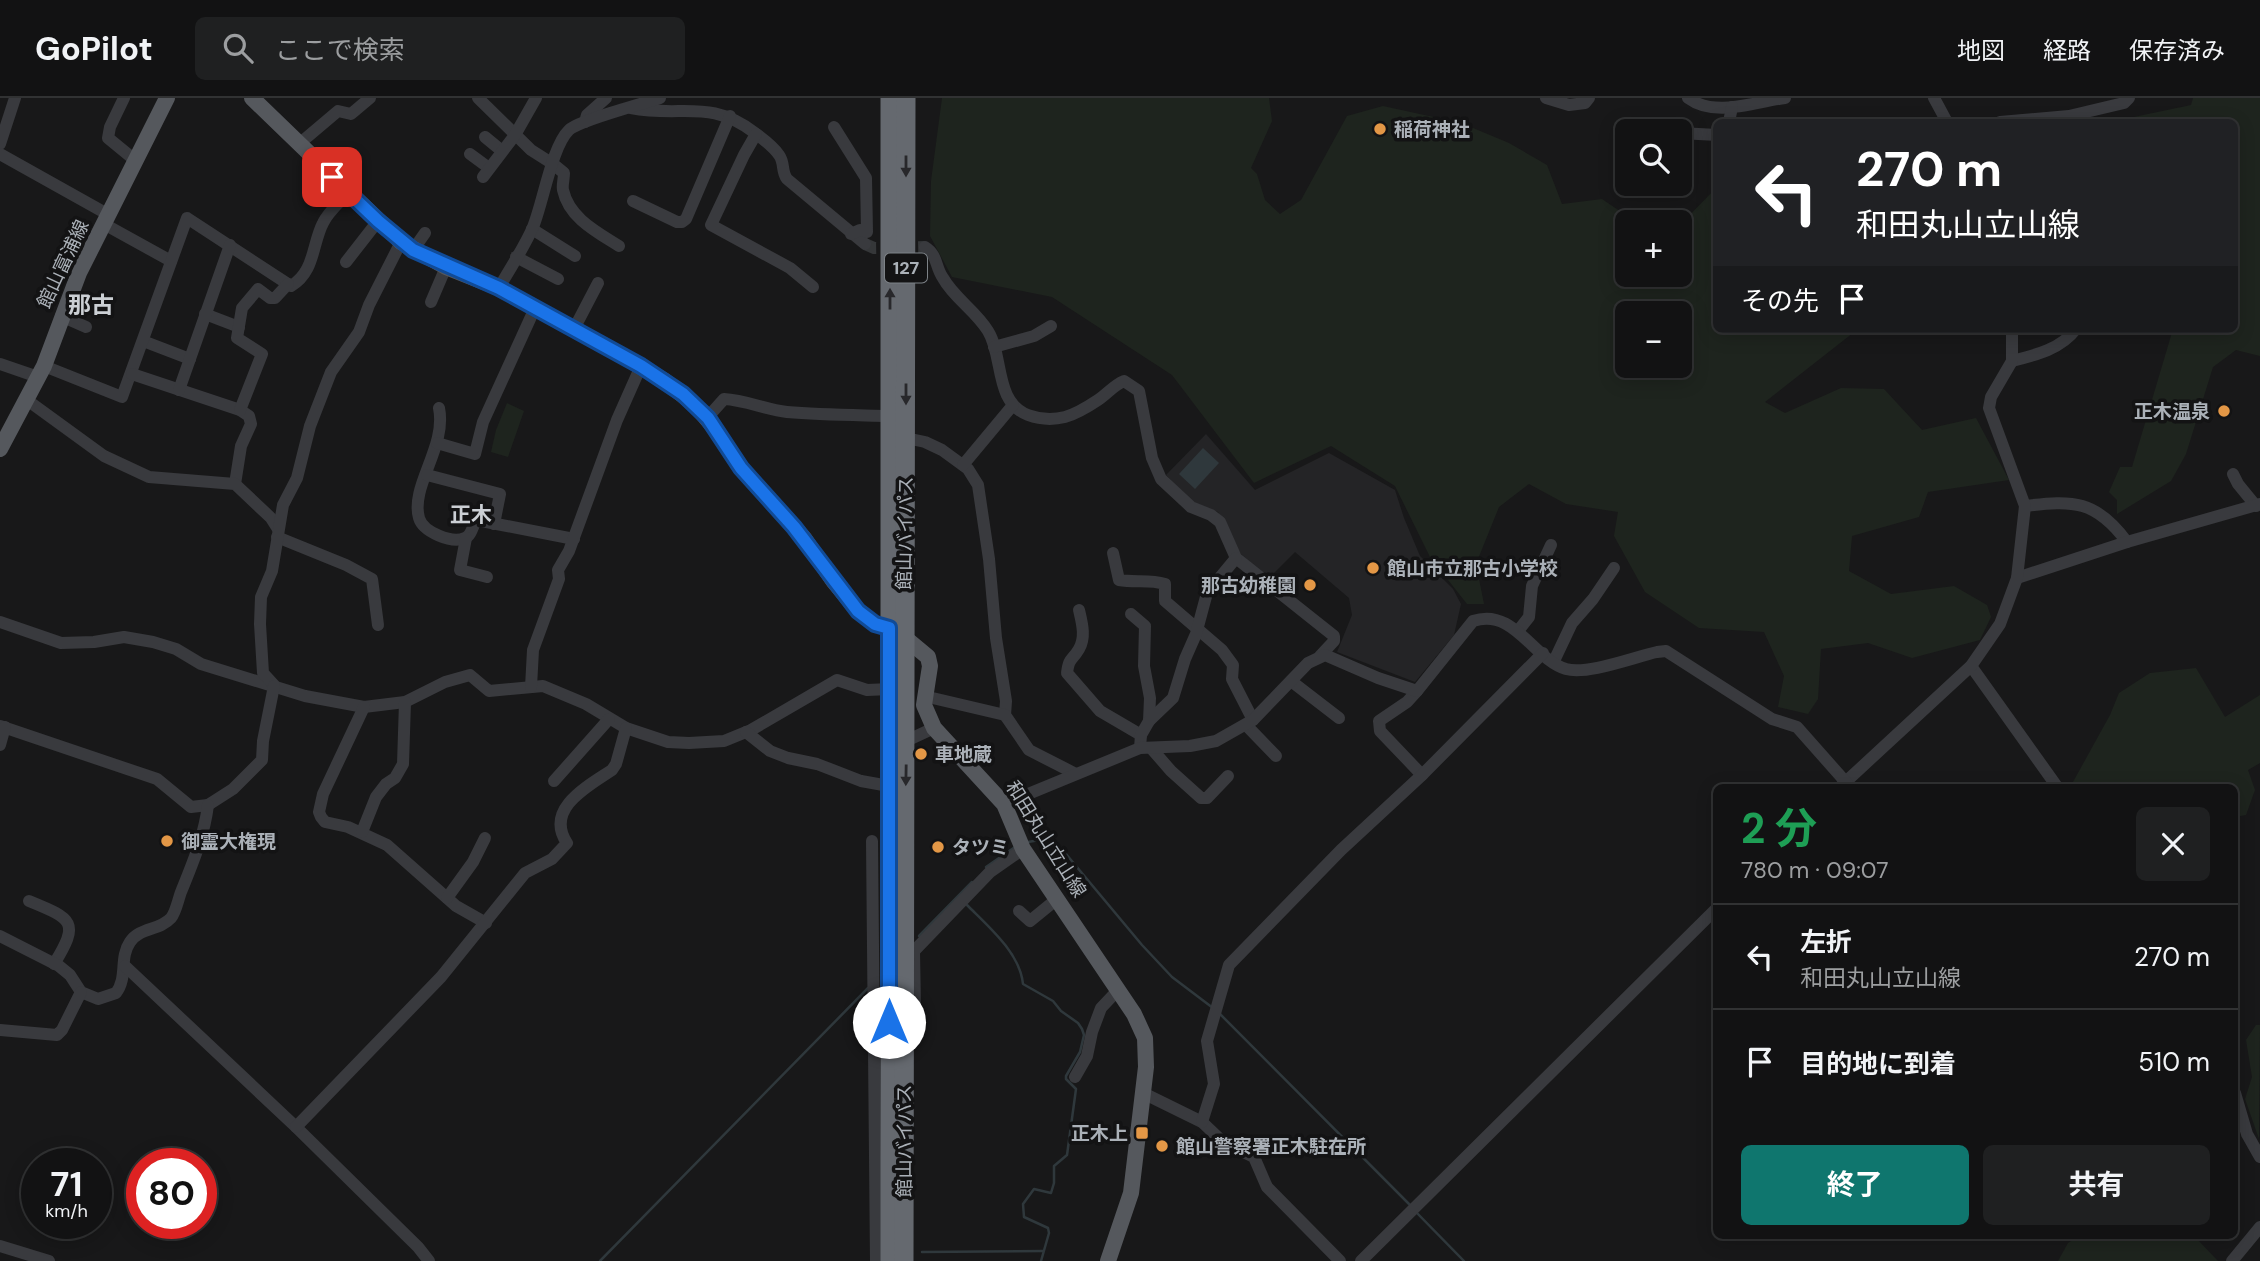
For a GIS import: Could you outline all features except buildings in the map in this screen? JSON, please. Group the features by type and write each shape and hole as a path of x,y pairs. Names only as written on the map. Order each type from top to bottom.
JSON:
{"highway":[{"name":"館山バイパス","path":"890,98 891,416 897,632 906,741 904,1261"},
{"name":"館山バイパス","path":"890,1261 890,689 897,632 906,438 906,98"}],"main road":[{"name":"館山富浦線","path":"0,449 5,429 27,400 41,371 79,273 167,98"},
{"name":"和田丸山立山線","path":"256,99 348,193 407,246 446,267 499,288 641,366 683,394 708,418 741,468 794,527 858,611 875,624 897,632 928,657 930,666 924,696 928,716 934,728 1004,804 1023,849 1134,1014 1145,1038 1147,1052 1131,1193 1108,1261"}],"street":[{"path":"124,98 110,127 108,138 136,160"},
{"path":"299,144 338,111 351,114 370,98"},
{"path":"478,98 490,103 515,135 541,158 564,173 563,191 572,211 593,230 619,246"},
{"path":"470,154 486,173 515,135 536,98"},
{"path":"585,122 587,114 606,98"},
{"path":"499,288 532,229 553,164 569,129 660,98"},
{"path":"1546,98 1569,105 1585,103 1589,98"},
{"path":"1688,98 1704,108 1732,107 1785,98"},
{"path":"1934,98 1945,119"},
{"path":"2034,119 2069,116 2124,103 2129,98"},
{"path":"0,144 11,99"},
{"path":"1730,119 1732,107"},
{"path":"631,108 663,111 709,110 730,116 778,153 787,179 866,244"},
{"path":"633,201 677,222 686,219 730,116"},
{"path":"834,127 866,178 867,232 860,230 852,234"},
{"path":"756,134 711,225 790,268 813,287"},
{"path":"1692,134 1713,135"},
{"path":"485,137 502,151"},
{"path":"0,154 171,261"},
{"path":"0,364 41,371 122,397 187,218 291,286 298,282 311,263 323,221 348,193"},
{"path":"346,262 378,221"},
{"path":"532,229 575,256"},
{"path":"274,686 263,673 261,597 272,571 283,505 297,478 310,426 331,372 359,332 369,304 407,246 425,233"},
{"path":"179,390 230,245"},
{"path":"925,247 932,252 942,278 984,324 993,339 1004,391 1013,405 1021,412 1034,417 1066,417 1098,399 1119,383 1124,381 1134,386 1139,391 1152,458 1161,479 1191,507 1220,522 1236,558 1334,636 1334,641 1320,656 1308,663 1249,722 1216,741 1190,746 1144,744 1004,804"},
{"path":"516,257 558,279"},
{"path":"431,302 446,267"},
{"path":"574,329 598,282"},
{"path":"240,410 261,354 237,338 242,308 258,289 270,298 275,298 288,284"},
{"path":"437,443 475,454 483,422 535,308"},
{"path":"205,314 239,327"},
{"path":"61,316 86,327"},
{"path":"995,347 1034,336 1051,326"},
{"path":"1846,784 1971,666 2000,624 2017,578 2025,506 1989,408 1991,397 2012,361 2012,333"},
{"path":"2012,361 2061,344 2072,333"},
{"path":"143,341 190,359"},
{"path":"531,687 534,650 559,579 558,570 574,539 617,420 641,366"},
{"path":"132,374 240,410 251,419 241,446 235,484"},
{"path":"708,418 724,399 787,412 891,416"},
{"path":"27,400 104,456 149,477 235,484 271,518 277,533 372,579 378,625"},
{"path":"963,465 1013,405"},
{"path":"439,408 442,422 419,494 422,525 433,534 466,538"},
{"path":"906,438 925,442 963,465 978,485 1006,701 1005,715 1029,750 1074,774"},
{"path":"2017,578 2127,542 2258,505 2238,484 2234,474"},
{"path":"427,475 500,494 494,524"},
{"path":"2025,506 2057,502 2081,505 2099,512 2116,527 2127,542"},
{"path":"487,577 460,570 466,538 476,520 574,539"},
{"path":"1518,631 1529,617 1532,586 1551,545"},
{"path":"1113,553 1119,580 1131,582 1150,579 1165,583 1165,601 1222,650 1233,664 1232,680 1249,722 1276,756"},
{"path":"1149,721 1173,698 1207,593 1236,558"},
{"path":"1554,661 1572,623 1593,599 1614,568"},
{"path":"1079,610 1084,629 1079,648 1068,659 1067,673 1100,711 1144,744 1201,798 1207,799 1228,776"},
{"path":"1131,614 1145,626 1144,666 1150,698 1144,744"},
{"path":"1422,775 1380,731 1379,721 1407,702 1473,621 1483,617 1499,621 1518,631 1566,669 1599,668 1666,651 1772,719 1797,727 1844,784"},
{"path":"0,622 61,643 94,642 124,637 153,642 176,649 201,664 305,696 364,708 405,702 445,682 470,674 489,691 543,686 596,709 626,728 668,742 724,741 746,732 837,680 867,690 890,689"},
{"path":"1202,1122 1214,1084 1207,1041 1229,965 1340,850 1422,775 1543,653"},
{"path":"1320,656 1325,655 1378,678 1417,691"},
{"path":"1971,666 2055,784"},
{"path":"1291,681 1339,718"},
{"path":"0,745 2,727 157,779 191,807 208,805 233,789 253,772 262,760 274,686"},
{"path":"924,696 1005,715"},
{"path":"362,832 378,795 386,784 396,778 403,764 405,702"},
{"path":"364,708 323,794 319,812 325,822 362,832 387,845 460,910 485,923"},
{"path":"554,781 609,719"},
{"path":"296,1128 440,977 525,873 552,859 567,843 562,836 560,825 566,807 575,795 612,770 626,728"},
{"path":"906,741 934,728"},
{"path":"746,732 769,751 826,767 861,781 889,786"},
{"path":"0,936 70,975 81,992 98,999 112,996 120,987 125,966 123,955 131,940 142,930 171,918 204,832 208,805"},
{"path":"447,898 474,862 485,838"},
{"path":"872,841 876,1261"},
{"path":"903,1007 915,1007 914,951 990,872 1023,849"},
{"path":"1019,911 1030,921 1057,899"},
{"path":"29,901 54,911 68,923 71,932 68,942 54,964"},
{"path":"1361,1261 1713,912"},
{"path":"125,966 296,1128 418,1247 429,1261"},
{"path":"1075,1077 1087,1056 1101,1008 1118,990"},
{"path":"0,1030 57,1035 81,992"},
{"path":"1143,1093 1202,1122 1223,1142 1254,1157 1267,1186 1340,1261"},
{"path":"2238,1103 2247,1134 2260,1157"},
{"path":"2232,1261 2260,1227"},
{"path":"0,1246 48,1261"}],"shaded area":[{"path":"942,98 1269,98 1272,121 1251,168 1257,174 1265,200 1280,214 1301,200 1347,116 1383,106 1461,123 1509,143 1547,165 1562,204 1602,199 1618,210 1615,210 1615,287 1692,287 1692,213 1713,191 1713,333 1853,333 1765,402 1785,413 1841,388 1884,389 1922,430 1976,418 2009,480 1928,492 1919,517 1852,536 1849,571 1891,594 1954,586 1987,605 1991,617 1980,640 1912,658 1868,643 1821,649 1818,699 1808,714 1778,707 1784,676 1764,632 1699,628 1645,592 1614,536 1618,512 1566,504 1529,484 1499,507 1476,564 1484,604 1467,604 1430,557 1395,486 1331,446 1254,483 1172,375 1052,297 952,277 930,236 931,181"},
{"path":"2193,98 2260,98 2260,356 2236,350 2213,367 2186,454 2171,481 2117,514 2117,500 2109,492 2120,467 2132,467 2172,333 2238,333 2238,119 2124,119 2191,105"},
{"path":"507,403 524,411 508,457 491,452"},
{"name":"館山市立那古小学校","path":"1206,434 1255,490 1329,453 1395,490 1420,556 1453,589 1461,604 1454,635 1415,682 1337,652 1352,615 1349,598 1295,552 1268,579 1240,553 1218,512 1192,502 1166,475"},
{"path":"1203,448 1219,463 1195,489 1179,474"},
{"path":"2196,668 2225,717 2260,695 2260,763 2248,770 2255,790 2246,815 2238,816 2238,784 2073,782 2110,715 2119,693 2150,673"},
{"path":"2256,1025 2260,1025 2259,1139 2245,1099 2252,1077 2246,1040"},
{"path":"2074,1239 2197,1239 2218,1261 2058,1261 2068,1243"}],"waterway":[{"path":"1028,842 1051,838 1056,842 1172,977 1213,1008"},
{"path":"986,867 1015,847"},
{"path":"919,936 972,882"},
{"path":"967,905 1010,951 1021,973 1023,984 1053,1001 1061,1011 1078,1023 1084,1035 1080,1052 1066,1076 1076,1089 1067,1155 1054,1166 1051,1193 1034,1189 1023,1204 1024,1217 1048,1228 1041,1261"},
{"path":"600,1261 868,988"},
{"path":"1218,1012 1411,1206"},
{"path":"1415,1211 1464,1261"},
{"path":"922,1252 1043,1251"}],"tunnel":[{"path":"865,244 874,248 925,247"}],"place":[{"name":"稲荷神社","path":"1380,129"},
{"name":"正木温泉","path":"2224,411"},
{"name":"館山市立那古小学校","path":"1373,568"},
{"name":"那古幼稚園","path":"1310,585"},
{"name":"車地蔵","path":"921,754"},
{"name":"御霊大権現","path":"167,841"},
{"name":"タツミ","path":"938,847"},
{"name":"正木上","path":"1142,1133"},
{"name":"館山警察署正木駐在所","path":"1162,1146"}],"district":[{"name":"那古","path":"91,305"},
{"name":"正木","path":"471,515"}],"route":[{"path":"332,177 413,250 446,267 499,288 641,366 683,394 708,418 741,468 804,538 858,611 875,624 889,628 889,1022"}]}
